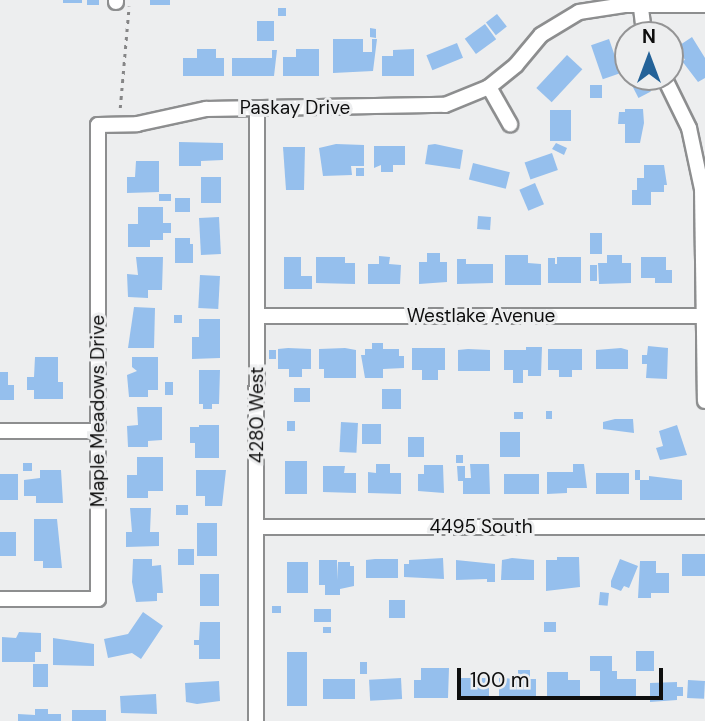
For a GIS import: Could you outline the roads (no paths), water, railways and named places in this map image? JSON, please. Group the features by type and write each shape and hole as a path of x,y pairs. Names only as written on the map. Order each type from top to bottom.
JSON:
{"street":[{"name":"Paskay Drive","path":"99,125 137,124 194,110 424,107 453,103 489,87 516,65 541,35 565,18 594,7 640,2 705,5"},
{"path":"640,2 642,21"},
{"path":"489,87 510,124"},
{"path":"672,91 683,111 698,157 702,189 705,401"},
{"name":"4280 West","path":"256,721 257,109"},
{"name":"Maple Meadows Drive","path":"0,599 98,599 99,125"},
{"name":"Westlake Avenue","path":"257,316 705,316"},
{"path":"0,431 98,431"},
{"name":"4495 South","path":"256,527 705,527"}]}
